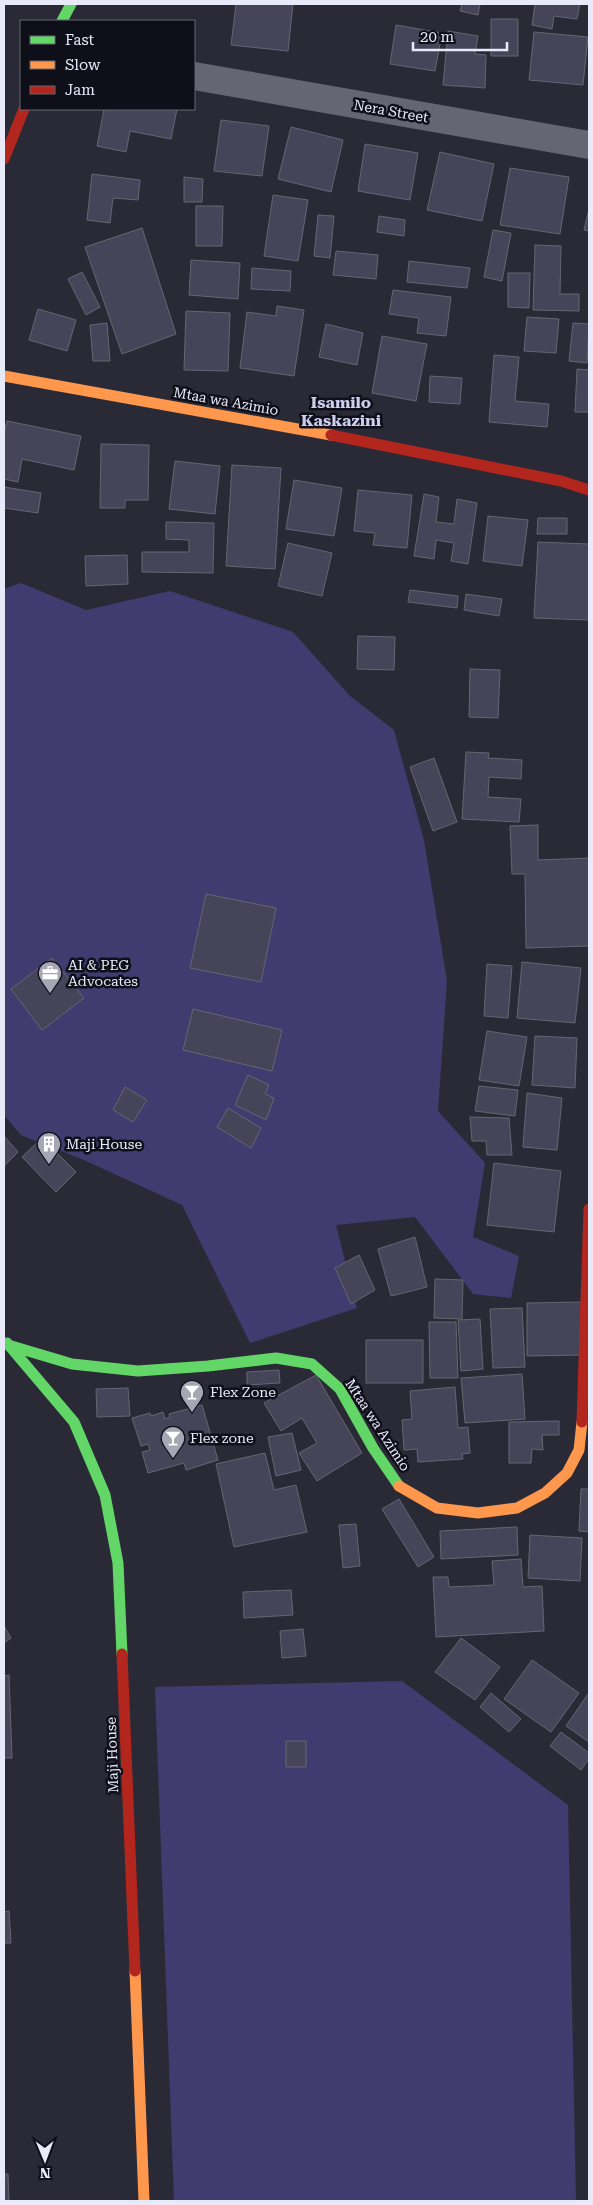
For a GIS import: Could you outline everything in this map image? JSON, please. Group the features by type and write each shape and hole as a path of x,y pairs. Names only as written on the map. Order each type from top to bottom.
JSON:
{"street":[{"path":"63,20 71,4"},
{"name":"Nera Street","path":"195,76 589,145"},
{"path":"4,159 24,110"},
{"name":"Mtaa wa Azimio","path":"4,376 377,444 561,481 589,490"},
{"name":"Mtaa wa Azimio","path":"6,1343 72,1364 138,1371 208,1366 276,1358 312,1364 340,1389 373,1448 401,1488 437,1508 478,1513 517,1508 545,1493 567,1474 579,1450 583,1415 589,1209"},
{"name":"Maji House","path":"6,1343 74,1422 105,1495 118,1563 144,2201"}],"shaded area":[{"path":"21,583 86,610 170,591 293,632 350,696 394,730 424,840 447,981 438,1111 485,1163 473,1237 519,1256 511,1298 473,1294 415,1217 336,1225 357,1308 250,1343 182,1205 84,1160 21,1135 4,1115 4,589"},
{"path":"402,1681 568,1805 576,2201 174,2201 155,1687"}],"building":[{"path":"236,4 293,4 288,51 231,45"},
{"path":"462,4 480,4 478,15 460,11"},
{"path":"535,4 580,4 577,19 554,16 552,29 532,25"},
{"path":"491,19 518,19 518,56 491,56"},
{"path":"396,25 442,33 435,71 390,64"},
{"path":"448,31 478,36 475,54 486,55 485,88 443,85"},
{"path":"534,32 588,37 583,85 529,80"},
{"path":"104,110 177,110 171,139 130,131 126,152 97,146"},
{"path":"221,120 269,126 262,176 214,171"},
{"path":"291,127 343,140 331,192 278,179"},
{"path":"365,144 418,153 410,200 358,191"},
{"path":"440,152 494,164 482,221 427,210"},
{"path":"510,168 569,177 560,234 500,225"},
{"path":"92,174 140,180 138,200 113,198 110,223 87,220"},
{"path":"184,177 203,179 202,202 184,202"},
{"path":"273,195 308,200 298,261 264,256"},
{"path":"196,206 223,206 222,246 196,246"},
{"path":"589,209 589,231 584,230"},
{"path":"318,215 334,216 330,258 314,256"},
{"path":"379,216 405,220 404,236 377,232"},
{"path":"142,228 176,334 122,354 85,247"},
{"path":"493,230 511,233 502,281 484,277"},
{"path":"535,245 561,246 560,294 579,294 579,311 533,310"},
{"path":"336,251 378,255 376,279 333,275"},
{"path":"191,260 240,263 238,299 189,295"},
{"path":"409,261 470,268 467,288 407,282"},
{"path":"252,268 291,271 290,291 251,289"},
{"path":"82,272 100,307 86,315 68,279"},
{"path":"508,273 530,273 529,308 508,307"},
{"path":"393,290 451,297 446,336 417,333 419,318 389,314"},
{"path":"277,306 304,310 294,376 240,368 247,312 276,316"},
{"path":"38,309 76,320 67,351 29,340"},
{"path":"186,311 230,313 228,371 184,370"},
{"path":"527,317 559,319 556,353 524,351"},
{"path":"107,323 110,361 93,361 90,325"},
{"path":"573,323 589,324 587,363 569,361"},
{"path":"326,324 363,333 357,365 319,357"},
{"path":"382,336 427,344 416,401 372,393"},
{"path":"494,355 519,357 515,401 549,404 547,427 489,422"},
{"path":"577,369 589,370 589,412 575,412"},
{"path":"430,376 462,378 460,404 429,402"},
{"path":"7,421 81,436 74,470 22,459 18,482 4,479 4,433"},
{"path":"101,444 149,445 148,500 125,500 125,508 100,508"},
{"path":"175,461 220,466 215,514 169,509"},
{"path":"232,465 281,468 275,569 226,566"},
{"path":"294,480 342,488 334,536 286,529"},
{"path":"4,487 41,493 38,513 4,508"},
{"path":"358,490 412,495 407,548 373,545 375,533 354,531"},
{"path":"424,494 439,497 436,522 454,524 457,499 477,503 468,564 451,561 454,543 436,540 434,559 414,556"},
{"path":"488,516 528,520 522,566 483,561"},
{"path":"538,518 567,518 567,534 537,534"},
{"path":"166,522 214,523 213,573 142,572 142,552 189,552 189,540 166,539"},
{"path":"538,542 589,544 589,620 534,618"},
{"path":"288,543 332,553 322,596 278,586"},
{"path":"127,555 128,584 86,586 85,556"},
{"path":"410,590 458,596 457,608 408,602"},
{"path":"466,594 502,599 499,616 464,610"},
{"path":"358,636 395,637 394,670 357,669"},
{"path":"470,669 500,670 498,718 469,717"},
{"path":"466,752 489,753 488,758 522,760 521,779 489,777 488,797 521,799 519,822 462,819"},
{"path":"434,758 457,822 433,831 410,767"},
{"path":"538,825 538,860 589,858 589,946 526,948 525,874 512,874 510,826"},
{"path":"206,894 276,908 261,982 190,968"},
{"path":"52,958 84,998 42,1030 11,989"},
{"path":"522,962 581,968 575,1023 517,1018"},
{"path":"487,964 512,966 508,1018 484,1016"},
{"path":"193,1009 282,1030 272,1071 183,1050"},
{"path":"487,1031 527,1037 519,1086 479,1080"},
{"path":"535,1036 577,1038 575,1088 532,1085"},
{"path":"248,1075 269,1085 265,1094 274,1098 266,1120 235,1105"},
{"path":"479,1086 518,1090 515,1116 475,1111"},
{"path":"125,1087 147,1100 133,1122 113,1110"},
{"path":"527,1093 562,1098 557,1150 523,1147"},
{"path":"228,1108 261,1128 251,1148 217,1127"},
{"path":"470,1117 509,1118 512,1155 487,1155 486,1141 472,1141"},
{"path":"4,1136 18,1152 4,1166"},
{"name":"Maji House","path":"42,1138 76,1172 56,1192 22,1157"},
{"path":"494,1163 561,1171 554,1232 487,1225"},
{"path":"415,1237 427,1287 391,1296 378,1249"},
{"path":"359,1255 375,1290 351,1304 335,1268"},
{"path":"435,1279 463,1280 462,1319 434,1318"},
{"path":"583,1302 584,1355 527,1356 527,1303"},
{"path":"522,1308 525,1367 493,1368 490,1309"},
{"path":"480,1319 483,1369 461,1371 458,1320"},
{"path":"429,1322 456,1322 458,1378 430,1378"},
{"path":"366,1340 423,1340 423,1383 366,1383"},
{"path":"279,1370 280,1383 247,1385 247,1372"},
{"path":"522,1374 525,1419 465,1423 461,1378"},
{"path":"316,1375 362,1453 317,1481 299,1453 317,1443 302,1418 281,1431 264,1403"},
{"path":"455,1387 458,1428 468,1427 470,1453 462,1454 463,1459 418,1462 417,1449 404,1450 402,1420 412,1419 410,1391"},
{"path":"128,1388 130,1416 97,1417 96,1389"},
{"path":"202,1405 218,1460 186,1470 184,1463 148,1473 142,1452 150,1450 148,1444 141,1446 132,1418 150,1413 151,1416 163,1412 165,1419 170,1417 169,1414"},
{"path":"559,1421 559,1435 542,1435 543,1450 532,1449 531,1463 509,1463 509,1422"},
{"path":"292,1433 301,1470 276,1476 268,1437"},
{"path":"265,1453 274,1490 296,1485 307,1532 234,1547 216,1464"},
{"path":"581,1489 589,1489 589,1532 579,1531"},
{"path":"399,1499 434,1557 418,1567 382,1509"},
{"path":"356,1524 360,1566 343,1568 339,1525"},
{"path":"517,1527 518,1555 441,1559 440,1531"},
{"path":"530,1535 582,1538 580,1581 528,1578"},
{"path":"521,1559 523,1587 542,1586 544,1631 436,1637 433,1577 448,1577 449,1587 494,1585 492,1561"},
{"path":"291,1590 293,1615 244,1618 243,1592"},
{"path":"4,1626 11,1638 4,1643"},
{"path":"303,1629 306,1656 282,1658 280,1631"},
{"path":"461,1638 500,1667 475,1700 435,1672"},
{"path":"532,1660 579,1693 551,1732 504,1699"},
{"path":"9,1675 12,1758 4,1758 4,1676"},
{"path":"491,1693 521,1719 509,1732 480,1707"},
{"path":"589,1695 589,1742 566,1726"},
{"path":"561,1732 589,1753 589,1759 581,1770 550,1746"},
{"path":"286,1741 306,1741 306,1767 286,1767"},
{"path":"9,1911 11,1943 4,1943 4,1912"},
{"path":"4,2174 8,2174 9,2201 4,2201"}],"traffic: fast":[{"path":"63,20 71,4"},
{"path":"7,1343 74,1422 105,1495 118,1563 122,1654"},
{"path":"8,1345 72,1364 138,1371 208,1366 276,1358 312,1364 340,1389 373,1448 399,1486"}],"traffic: slow":[{"path":"4,376 331,435"},
{"path":"399,1486 437,1508 478,1513 517,1508 545,1493 567,1473 579,1450 582,1422"},
{"path":"135,1971 144,2201"}],"traffic: jam":[{"path":"4,159 24,110"},
{"path":"331,435 561,481 589,490"},
{"path":"582,1422 589,1209"},
{"path":"122,1654 135,1971"}],"place":[{"name":"AI & PEG Advocates","path":"50,994"},
{"name":"Maji House","path":"49,1165"},
{"name":"Flex Zone","path":"192,1413"},
{"name":"Flex zone","path":"173,1459"}],"district":[{"name":"Isamilo Kaskazini","path":"341,411"}]}
